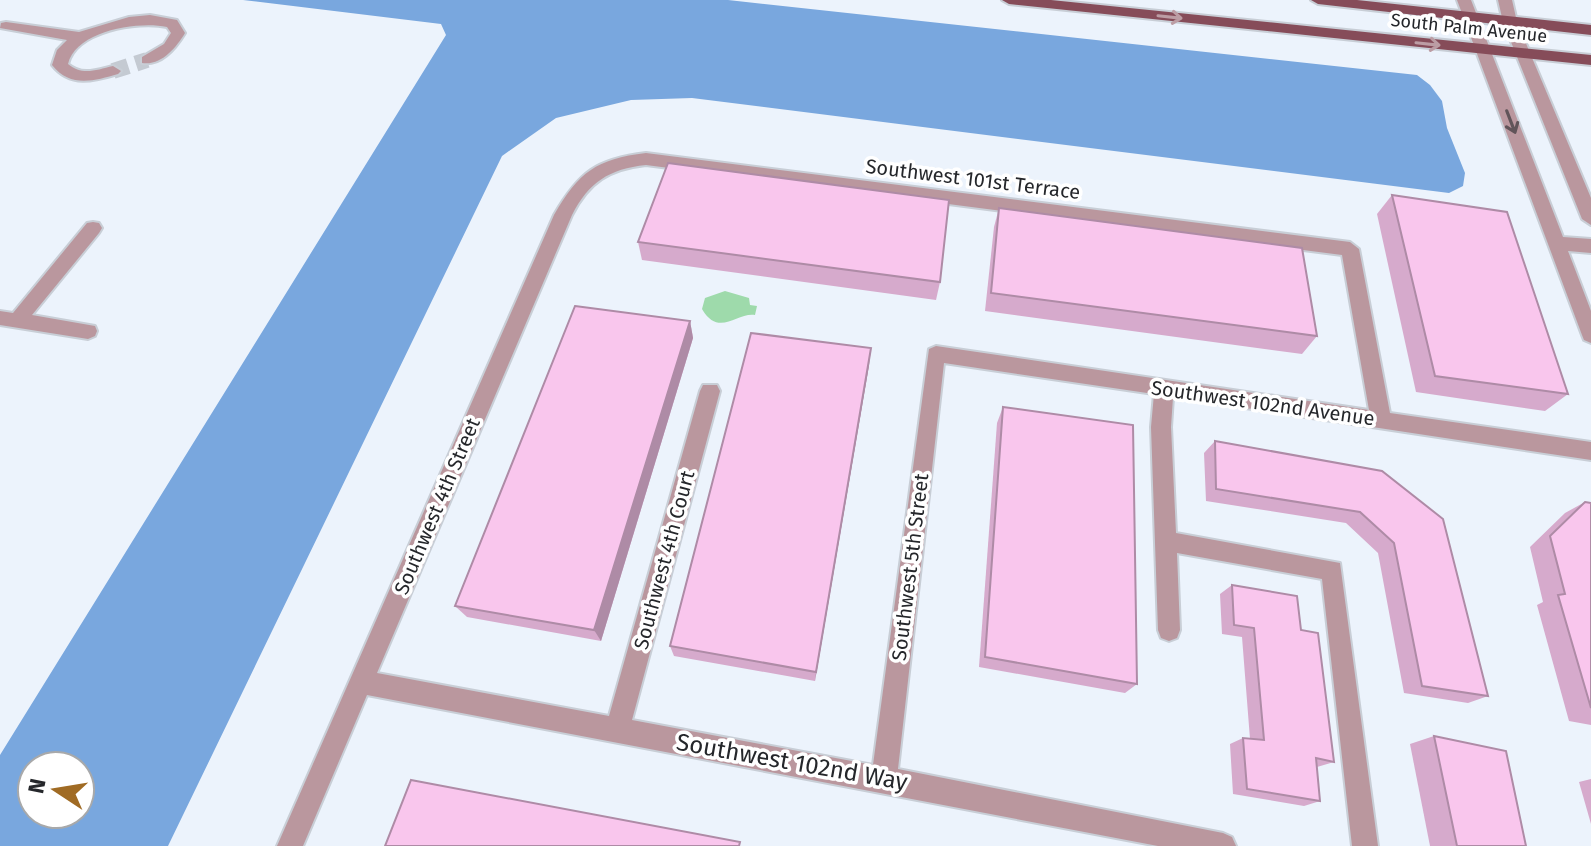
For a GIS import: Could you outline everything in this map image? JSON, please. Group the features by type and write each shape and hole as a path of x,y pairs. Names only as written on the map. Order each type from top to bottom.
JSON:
{"main road":[{"name":"South Palm Avenue","path":"1009,0 1591,60"},
{"name":"South Palm Avenue","path":"1318,0 1591,30"}],"street":[{"path":"1464,0 1591,335"},
{"path":"1505,0 1510,22 1591,219"},
{"path":"113,71 81,79 68,74 60,65 64,50 80,37 129,21 150,19 172,23 178,33 169,47 147,60"},
{"path":"2,28 80,37"},
{"name":"Southwest 101st Terrace","path":"594,173 616,162 646,159 1350,249 1381,420"},
{"name":"Southwest 4th Street","path":"290,846 563,215 576,190 594,173"},
{"path":"9,319 93,228"},
{"path":"1556,243 1591,246"},
{"path":"9,319 88,331"},
{"name":"Southwest 102nd Avenue","path":"936,354 1591,451"},
{"name":"Southwest 5th Street","path":"884,779 936,354"},
{"path":"1164,388 1161,427 1169,630"},
{"name":"Southwest 4th Court","path":"617,730 710,391"},
{"path":"1167,541 1332,570 1365,846"},
{"name":"Southwest 102nd Way","path":"361,682 884,779 1223,846"}],"green space":[{"path":"725,291 749,298 750,305 757,306 755,315 721,323 708,317 702,309 705,298"}],"water":[{"path":"243,0 728,0 1417,75 1430,85 1442,101 1447,128 1465,173 1463,186 1449,193 692,98 631,100 556,118 502,156 168,846 0,846 0,755 446,35 441,24"}],"building":[{"path":"668,163 949,200 940,282 638,242"},
{"path":"1392,195 1507,212 1568,394 1435,376"},
{"path":"999,208 1302,248 1317,336 991,293"},
{"path":"575,306 690,321 594,630 455,606"},
{"path":"751,333 871,348 816,672 670,646"},
{"path":"1003,407 1133,425 1137,684 985,657"},
{"path":"1215,441 1382,471 1443,519 1488,696 1422,686 1394,543 1360,512 1216,489"},
{"path":"1585,502 1591,503 1591,708 1558,595 1565,594 1550,536"},
{"path":"1232,585 1297,596 1301,630 1318,633 1334,762 1316,758 1320,801 1247,789 1243,738 1264,740 1254,628 1234,625"},
{"path":"1434,736 1506,751 1526,846 1457,846"},
{"path":"411,780 740,842 739,846 385,846"}],"tunnel":[{"path":"113,71 147,60"}]}
